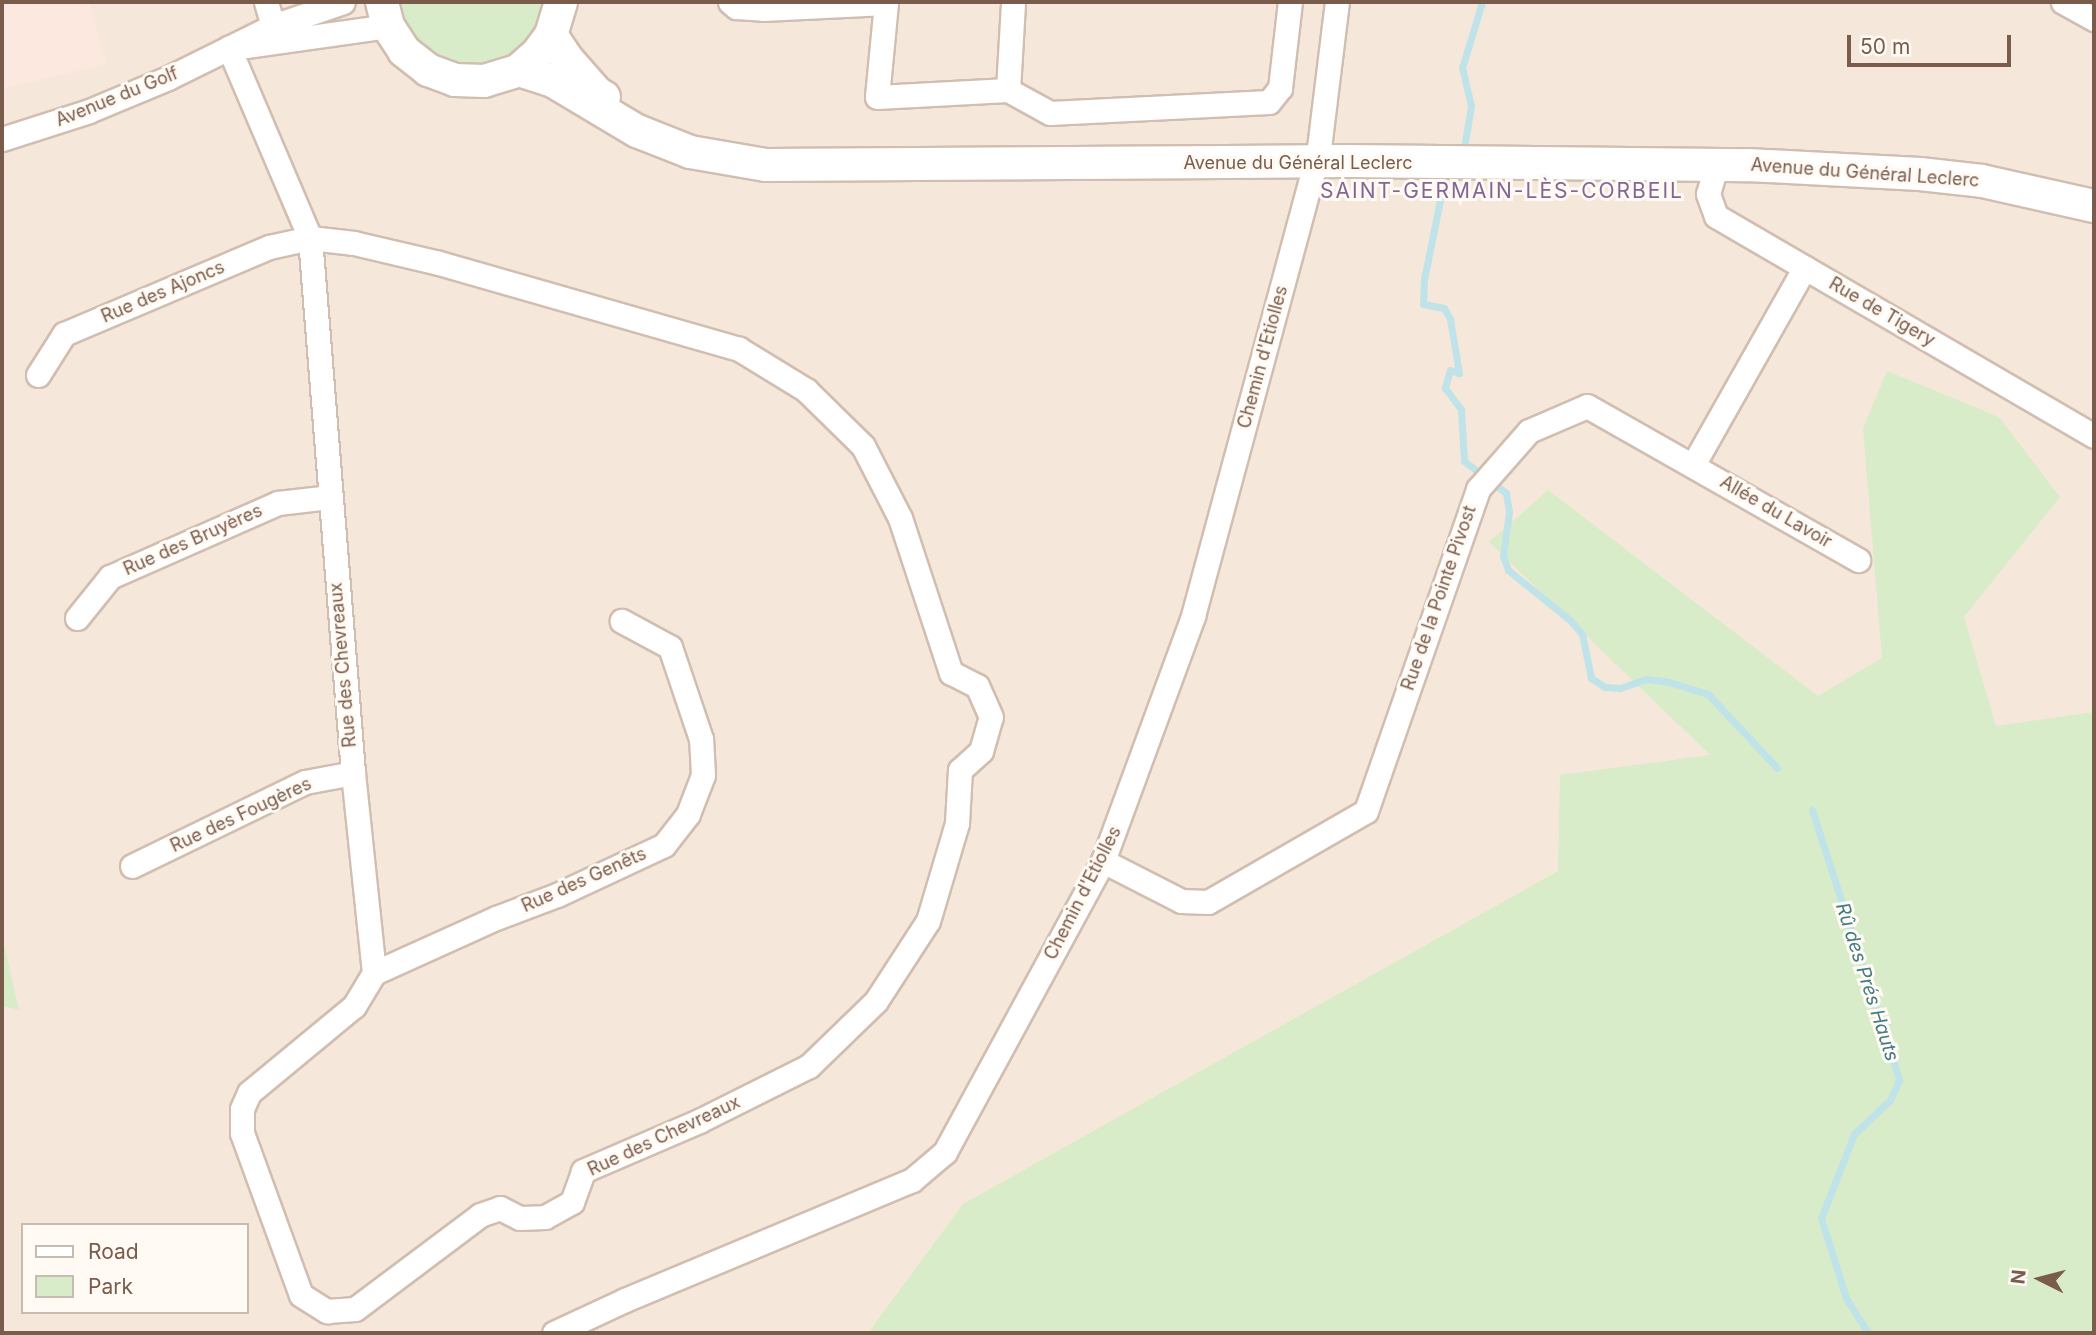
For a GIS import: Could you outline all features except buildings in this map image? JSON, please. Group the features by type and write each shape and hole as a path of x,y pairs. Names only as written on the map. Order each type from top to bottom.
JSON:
{"main road":[{"path":"385,14 412,57 428,70 455,80 484,80 519,70 538,53 551,35 561,2"},
{"name":"Avenue du Général Leclerc","path":"551,35 597,93 642,118 694,139 766,151 1317,155 1748,151 1929,157 2052,176 2094,188"},
{"name":"Avenue du Général Leclerc","path":"519,70 553,80 637,131 679,148 766,165 1317,155"},
{"name":"Avenue du Général Leclerc","path":"1461,155 1920,174 2008,186 2094,206"}],"street":[{"path":"266,2 273,26"},
{"path":"229,48 273,26 343,2"},
{"path":"730,2 736,7 763,9 886,3 877,97 1007,90 1050,113 1269,102 1280,88 1290,2"},
{"path":"1007,90 1013,2"},
{"name":"Chemin d'Etiolles","path":"554,1333 625,1300 912,1180 945,1152 1103,861 1193,616 1317,155 1337,2"},
{"path":"2063,2 2094,19"},
{"path":"229,48 385,14"},
{"name":"Avenue du Golf","path":"2,139 89,111 229,48"},
{"name":"Rue des Chevreaux","path":"229,48 310,238 329,497 373,973 354,1006 249,1093 242,1110 242,1133 301,1295 327,1311 355,1309 480,1215 500,1208 520,1218 545,1217 572,1202 583,1171 699,1121 808,1066 876,1001 928,921 957,823 960,770 981,751 991,717 977,686 951,673 900,518 863,446 806,390 739,349 439,263 354,243 310,238"},
{"name":"Rue de Tigery","path":"1717,164 1708,194 1716,216 2094,436"},
{"name":"Rue des Ajoncs","path":"37,375 64,334 269,247 310,238"},
{"path":"1693,465 1805,267"},
{"name":"Rue de la Pointe Pivost","path":"1103,861 1181,901 1208,902 1366,811 1478,489 1529,431 1587,406 1693,465"},
{"name":"Allée du Lavoir","path":"1693,465 1858,560"},
{"name":"Rue des Bruyères","path":"77,618 110,577 278,503 329,497"},
{"name":"Rue des Genêts","path":"373,973 496,918 557,895 664,845 688,814 703,775 701,739 675,660 670,647 622,621"},
{"name":"Rue des Fougères","path":"132,866 305,782 353,773"}],"shaded area":[{"path":"2,2 2094,2 2094,1333 2,1333"},
{"path":"2,2 89,2 106,64 2,89"}],"green space":[{"path":"397,2 548,2 545,15 528,42 516,52 502,60 470,66 454,64 425,50 405,25"},
{"path":"1887,371 1999,417 2060,497 1964,617 1996,726 2094,712 2094,1333 868,1333 963,1204 1558,871 1560,775 1710,755 1489,542 1548,490 1818,696 1882,658 1863,428"},
{"path":"2,936 19,1010 2,1006"}],"waterway":[{"name":"Rû des Prés Hauts","path":"1463,154 1471,106 1462,68 1482,2"},
{"name":"Rû des Prés Hauts","path":"1460,172 1440,200 1424,279 1423,304 1444,308 1450,319 1459,373 1450,370 1445,388 1461,409 1464,461 1506,493 1509,512 1503,556 1508,570 1571,621 1582,634 1591,678 1605,687 1620,688 1646,679 1669,682 1708,694 1777,768"},
{"name":"Rû des Prés Hauts","path":"1812,810 1899,1080 1890,1100 1854,1134 1821,1218 1846,1298 1868,1333"}],"district":[{"name":"SAINT-GERMAIN-LÈS-CORBEIL","path":"1502,191"}]}
